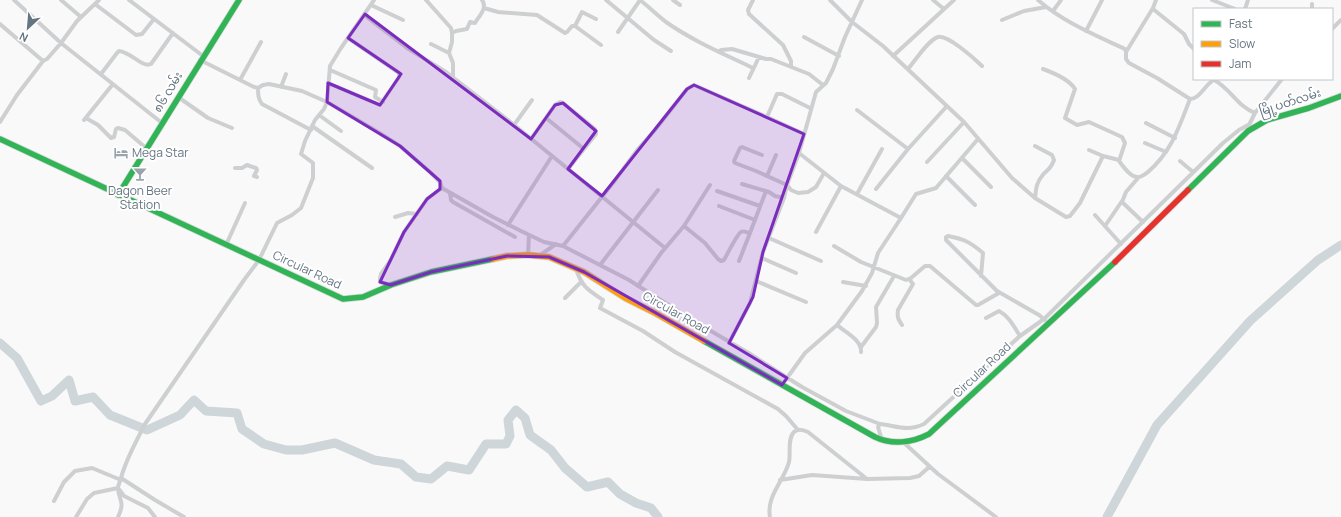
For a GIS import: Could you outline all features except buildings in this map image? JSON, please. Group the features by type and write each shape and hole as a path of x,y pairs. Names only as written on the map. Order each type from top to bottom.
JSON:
{"main road":[{"name":"၈၆ လမ်း","path":"118,195 236,1"},
{"name":"မြို့ပတ်လမ်း","path":"1248,128 1267,120 1309,108 1341,96"},
{"name":"Circular Road","path":"0,139 343,299 352,299 363,296 431,272 506,256 528,255 549,257 584,272 625,298 655,313 782,384 808,401 864,432 882,440 902,442 917,440 929,434 1046,320 1138,240 1248,128"}],"street":[{"path":"15,0 61,43 162,123"},
{"path":"61,0 80,17"},
{"path":"0,122 17,95 43,61 61,43 80,17 99,0"},
{"path":"129,0 173,33 202,58 240,80 258,88"},
{"path":"118,517 122,502 118,488 133,446 145,424 259,260 278,224 301,208 313,178 313,163 302,154 305,141 311,128 327,102 328,83 333,61 374,0"},
{"path":"426,0 451,28 452,42 448,53"},
{"path":"452,33 467,29 470,22 475,23 484,8 484,2 482,0"},
{"path":"606,0 654,40 671,51"},
{"path":"618,32 640,0 666,22 692,38 753,68"},
{"path":"673,0 680,5"},
{"path":"753,0 748,10 749,14 783,45 791,61 791,66"},
{"path":"830,0 852,22 908,69 964,122 1012,178 1035,198 1066,217 1070,216 1080,203 1103,156"},
{"path":"729,343 750,303 762,258 799,153 810,116 810,108 816,92 826,83 862,0"},
{"path":"933,0 944,9"},
{"path":"893,56 954,0"},
{"path":"1039,0 1086,31 1124,49 1126,52"},
{"path":"1054,11 1061,0"},
{"path":"1086,31 1102,0"},
{"path":"1156,0 1153,8 1126,52 1126,59 1129,63 1157,78 1190,99 1196,98 1210,82 1214,80 1246,110 1255,114"},
{"path":"1212,0 1224,2 1233,8"},
{"path":"95,4 136,35 142,34 154,19"},
{"path":"371,4 403,20"},
{"path":"1002,20 1024,11 1046,6"},
{"path":"484,8 498,12 537,15 565,33 572,26 575,26 582,12 596,19"},
{"path":"1153,8 1184,34 1189,44 1193,48"},
{"path":"365,14 368,18 407,48 453,78 531,138 665,248"},
{"path":"1333,28 1341,20"},
{"path":"575,26 601,45"},
{"path":"1,28 43,61"},
{"path":"101,74 116,53 120,51 131,55 143,64 151,64 173,33"},
{"path":"804,37 839,56"},
{"path":"908,69 930,42 937,37 942,37 962,48 982,66"},
{"path":"328,83 381,105 400,75 348,38"},
{"path":"240,80 260,42"},
{"path":"431,44 448,53 453,63 453,78"},
{"path":"719,52 721,50 732,49 766,59 771,59 809,74 823,86"},
{"path":"749,78 759,57"},
{"path":"1043,69 1062,78 1074,88 1075,92 1064,116 1066,120 1077,125 1089,122 1124,139 1125,142 1119,160"},
{"path":"330,70 376,90 375,97 383,102"},
{"path":"280,87 286,74"},
{"path":"258,88 269,84 302,91 327,102 400,146 438,179 442,188 450,193 508,225 544,242 563,246 600,265 638,286 787,378 846,411 880,424 909,429 916,428 924,424 1020,336 1046,320 1223,143 1239,130 1248,128 1255,114 1281,80"},
{"path":"113,84 85,119 98,125 111,138 114,138 116,129 118,128 125,130 146,148"},
{"path":"563,246 638,149 656,130 687,89 694,85 804,134"},
{"path":"258,88 258,96 262,104 311,128 372,168"},
{"path":"767,117 776,94 782,94 810,108"},
{"path":"178,97 208,118 232,128"},
{"path":"1105,226 1122,201 1126,192 1138,178 1146,174 1155,166 1166,152 1175,138 1190,99"},
{"path":"514,125 532,100"},
{"path":"531,138 555,105 560,102 595,129 596,134 568,169"},
{"path":"876,188 908,149 947,106"},
{"path":"857,110 908,149"},
{"path":"319,115 341,131"},
{"path":"546,118 584,148"},
{"path":"927,162 964,122"},
{"path":"1146,123 1175,138"},
{"path":"782,384 805,353 837,325 866,286 874,268 878,253 916,194 936,188 978,138"},
{"path":"1145,143 1166,152"},
{"path":"1035,198 1036,186 1042,174 1049,169 1054,160 1052,155 1036,146"},
{"path":"762,155 742,147 740,148 734,161 735,163 787,185 791,190 798,193 808,192 816,187 824,173"},
{"path":"857,194 882,149"},
{"path":"1089,150 1103,156 1119,160 1130,173 1138,178"},
{"path":"799,153 841,186 901,218"},
{"path":"767,176 776,155"},
{"path":"508,225 552,156"},
{"path":"962,158 991,187"},
{"path":"1180,161 1193,172"},
{"path":"235,168 242,168 247,165 251,166 257,170 254,176 257,177"},
{"path":"946,176 975,205"},
{"path":"742,184 784,198"},
{"path":"638,286 665,248 684,226 710,185"},
{"path":"816,232 841,186"},
{"path":"391,285 380,282 380,279 404,232 427,199 442,188"},
{"path":"600,265 658,190"},
{"path":"718,191 760,206"},
{"path":"739,261 766,191"},
{"path":"450,193 451,200 453,202 515,237"},
{"path":"1122,201 1124,205 1143,222"},
{"path":"226,245 245,202"},
{"path":"719,206 755,220"},
{"path":"395,217 408,213 417,214"},
{"path":"1095,215 1121,244"},
{"path":"684,226 705,243 721,261 724,260 740,232 743,231 750,233"},
{"path":"528,255 529,235"},
{"path":"981,276 983,253 967,240 948,236 946,237 946,240 981,276 1000,293 1046,320"},
{"path":"769,238 821,261"},
{"path":"538,256 557,244"},
{"path":"834,246 861,262 906,280 927,265 934,269 968,300 976,305 1000,293"},
{"path":"762,258 796,273"},
{"path":"576,269 584,286 604,300 600,308 694,363 778,409 798,430"},
{"path":"837,325 853,338 861,350 876,327 876,307 894,276"},
{"path":"902,325 897,318 897,314 913,284 909,279"},
{"path":"756,281 806,302"},
{"path":"565,298 581,282"},
{"path":"843,282 866,286"},
{"path":"986,318 999,311 1003,313 1020,336"},
{"path":"880,424 878,427 882,440"},
{"path":"770,517 770,502 789,463 790,440 794,432 798,430 808,432 867,479"},
{"path":"902,442 929,467 996,517"},
{"path":"780,480 812,475 867,479 910,478 920,476 929,467"},
{"path":"54,501 64,482 75,471 92,468 121,479 184,517"},
{"path":"118,488 124,496 148,508 154,516 160,517"},
{"path":"76,517 87,499 94,493 118,488"}],"highlighted area":[{"path":"365,14 531,139 555,105 563,103 596,131 568,169 602,196 687,89 694,85 804,134 763,252 753,297 729,343 787,378 782,385 584,272 549,257 507,256 431,272 391,285 380,282 404,232 427,199 440,189 440,181 400,146 327,102 328,83 380,105 401,74 348,38"}],"waterway":[{"path":"1107,517 1157,425 1250,321 1318,260 1341,245"},
{"path":"0,343 17,358 41,401 52,396 69,380 75,401 93,397 110,415 147,430 180,415 194,400 206,411 237,413 242,429 264,444 286,450 302,450 335,443 374,460 401,464 416,477 431,479 447,466 469,470 486,444 506,444 510,436 508,420 516,410 525,418 530,435 551,450 565,468 587,487 608,482 620,494 636,503 651,508 658,517"}],"traffic: fast":[{"path":"118,195 239,0"},
{"path":"1188,190 1248,131 1267,120 1309,108 1341,96"},
{"path":"0,139 343,299 363,297 391,285 431,272 493,259"},
{"path":"704,341 875,437 882,440 895,442 909,441 929,434 1115,262"}],"traffic: slow":[{"path":"493,259 507,256 528,255 549,257 584,272 625,298 704,341"}],"traffic: jam":[{"path":"1115,262 1188,190"}],"place":[{"name":"Mega Star","path":"121,153"},
{"name":"Dagon Beer Station","path":"140,174"}]}
